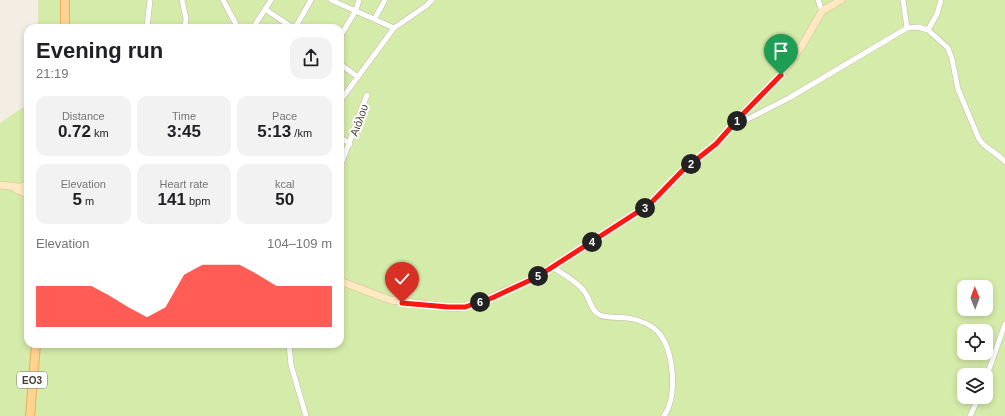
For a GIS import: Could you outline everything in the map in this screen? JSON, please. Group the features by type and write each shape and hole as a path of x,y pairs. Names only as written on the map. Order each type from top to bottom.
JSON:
{"main road":[{"path":"65,0 65,24"},
{"path":"344,283 374,295 402,303 460,307 474,305 537,277 650,204 682,171 716,144 781,75 803,44 822,11 841,0"},
{"path":"0,185 24,193"},
{"path":"10,187 24,186"},
{"name":"ΕΟ3","path":"30,416 36,348"},
{"name":"ΕΟ3","path":"34,416 40,348"}],"street":[{"path":"147,24 150,0"},
{"path":"182,0 186,18 185,24"},
{"path":"222,0 236,24"},
{"path":"256,24 271,0"},
{"path":"296,24 311,0"},
{"path":"331,0 375,18 394,28"},
{"path":"344,30 356,10 359,0"},
{"path":"375,18 385,0"},
{"path":"344,96 394,28 426,6 432,0"},
{"path":"818,0 822,11"},
{"path":"903,0 907,28"},
{"path":"928,30 937,14 941,0"},
{"path":"265,9 288,24"},
{"path":"732,127 789,98 907,28 918,27 928,30 950,53 958,89 979,140 983,145 997,152 1005,162"},
{"path":"344,67 358,77"},
{"name":"Αιόλου","path":"344,157 368,95"},
{"path":"344,140 350,144"},
{"path":"553,267 580,285 597,314 605,317 624,316 657,331 666,346 672,370 672,394 664,416"},
{"path":"990,368 1005,324"},
{"path":"289,348 291,365 306,416"},
{"path":"970,416 976,404"}],"green space":[{"path":"38,0 1005,0 1005,416 0,416 0,123 24,107 24,348 344,348 344,24 38,24"}],"route":[{"path":"402,303 455,308 465,307 492,298 537,277 629,219 650,204 682,171 716,144 781,75"}]}
